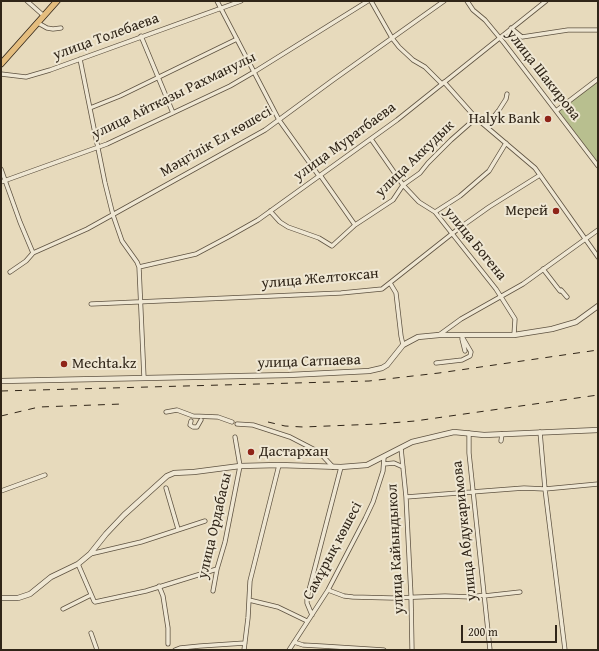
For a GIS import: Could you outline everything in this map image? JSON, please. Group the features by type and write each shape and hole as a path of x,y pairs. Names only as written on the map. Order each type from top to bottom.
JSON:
{"main road":[{"path":"2,61 57,1"}],"street":[{"path":"27,1 44,16"},
{"path":"218,1 236,39 279,120 355,225"},
{"name":"улица Толебаева","path":"1,74 26,77 241,1"},
{"name":"улица Айтказы Рахманулы","path":"3,181 98,147 230,86 368,1"},
{"path":"371,1 392,38 406,54 425,67 443,83 476,118 529,162 598,256"},
{"name":"Мәңгілік Ел көшесі","path":"10,272 26,261 33,253 74,236 248,140 279,120 444,1"},
{"name":"улица Шакирова","path":"467,1 473,10 485,20 500,38 598,166"},
{"name":"улица Муратбаева","path":"139,267 196,254 241,230 270,212 371,139 546,1"},
{"path":"38,23 47,28 61,28"},
{"path":"511,28 522,36 568,30 598,30"},
{"path":"141,36 173,113"},
{"path":"90,108 120,96 236,39"},
{"path":"80,59 113,215 122,241 139,267 144,378"},
{"path":"556,111 598,79"},
{"path":"486,126 506,99 507,94"},
{"name":"улица Аккудык","path":"270,212 280,222 288,227 319,238 332,246 355,225 393,200 404,185 420,173 437,154 476,118"},
{"name":"улица Богена","path":"371,139 404,185 419,202 435,212 501,298 515,319 514,335"},
{"path":"435,212 460,196 489,171 506,143"},
{"path":"1,169 3,181 33,253"},
{"name":"улица Желтоксан","path":"91,304 341,293 382,289 451,234 489,207 540,175"},
{"path":"439,335 461,319 501,298 598,230"},
{"path":"544,269 567,297"},
{"path":"390,283 396,292 400,336 403,345"},
{"name":"улица Сатпаева","path":"1,381 369,372 387,365 403,345 418,337 461,334 514,335 563,327 583,318 598,306"},
{"path":"436,363 467,358 471,354 467,349 461,334"},
{"path":"166,412 177,410 193,416 218,417 232,422"},
{"path":"191,421 190,425 193,427 197,426 201,420"},
{"path":"237,424 253,425 290,437 319,452 332,467"},
{"path":"1,598 18,598 30,594 51,577 78,564 90,554 110,529 166,476 174,473 240,466 279,465 341,467 366,465 412,442 454,432 502,434 598,430"},
{"path":"540,432 545,489 565,650"},
{"name":"улица Абдукаримова","path":"469,433 469,453 490,650"},
{"path":"502,434 502,441"},
{"path":"235,437 240,466"},
{"name":"улица Кайындыкол","path":"402,448 411,596 412,650"},
{"name":"Самұрық көшесі","path":"289,650 328,590 373,502 383,471 384,457"},
{"path":"384,464 394,463 403,467"},
{"path":"244,650 247,632 250,581 279,465"},
{"name":"улица Ордабасы","path":"213,591 217,569 225,542 240,466"},
{"path":"312,615 307,603 341,467"},
{"path":"1,491 45,475"},
{"path":"406,497 524,488 545,489 598,484"},
{"path":"166,488 178,529"},
{"path":"90,554 141,542 205,521"},
{"path":"78,564 95,602 159,586 217,569"},
{"path":"159,586 163,596 168,628 168,644"},
{"path":"328,590 344,596 399,598 411,596 472,597 520,592"},
{"path":"63,610 91,595"},
{"path":"249,600 278,607 307,621"},
{"path":"91,633 97,650"},
{"path":"294,642 303,645 384,650"},
{"path":"175,650 200,646 245,643"}],"green space":[{"path":"598,77 598,163 559,111"}],"railway":[{"path":"1,391 369,381 439,373 598,350"},
{"path":"268,422 285,426 303,427 415,421 598,395"},
{"path":"1,416 39,407 122,404"}],"place":[{"name":"Halyk Bank","path":"548,119"},
{"name":"Мерей","path":"556,211"},
{"name":"Mechta.kz","path":"64,364"},
{"name":"Дастархан","path":"251,452"}]}
